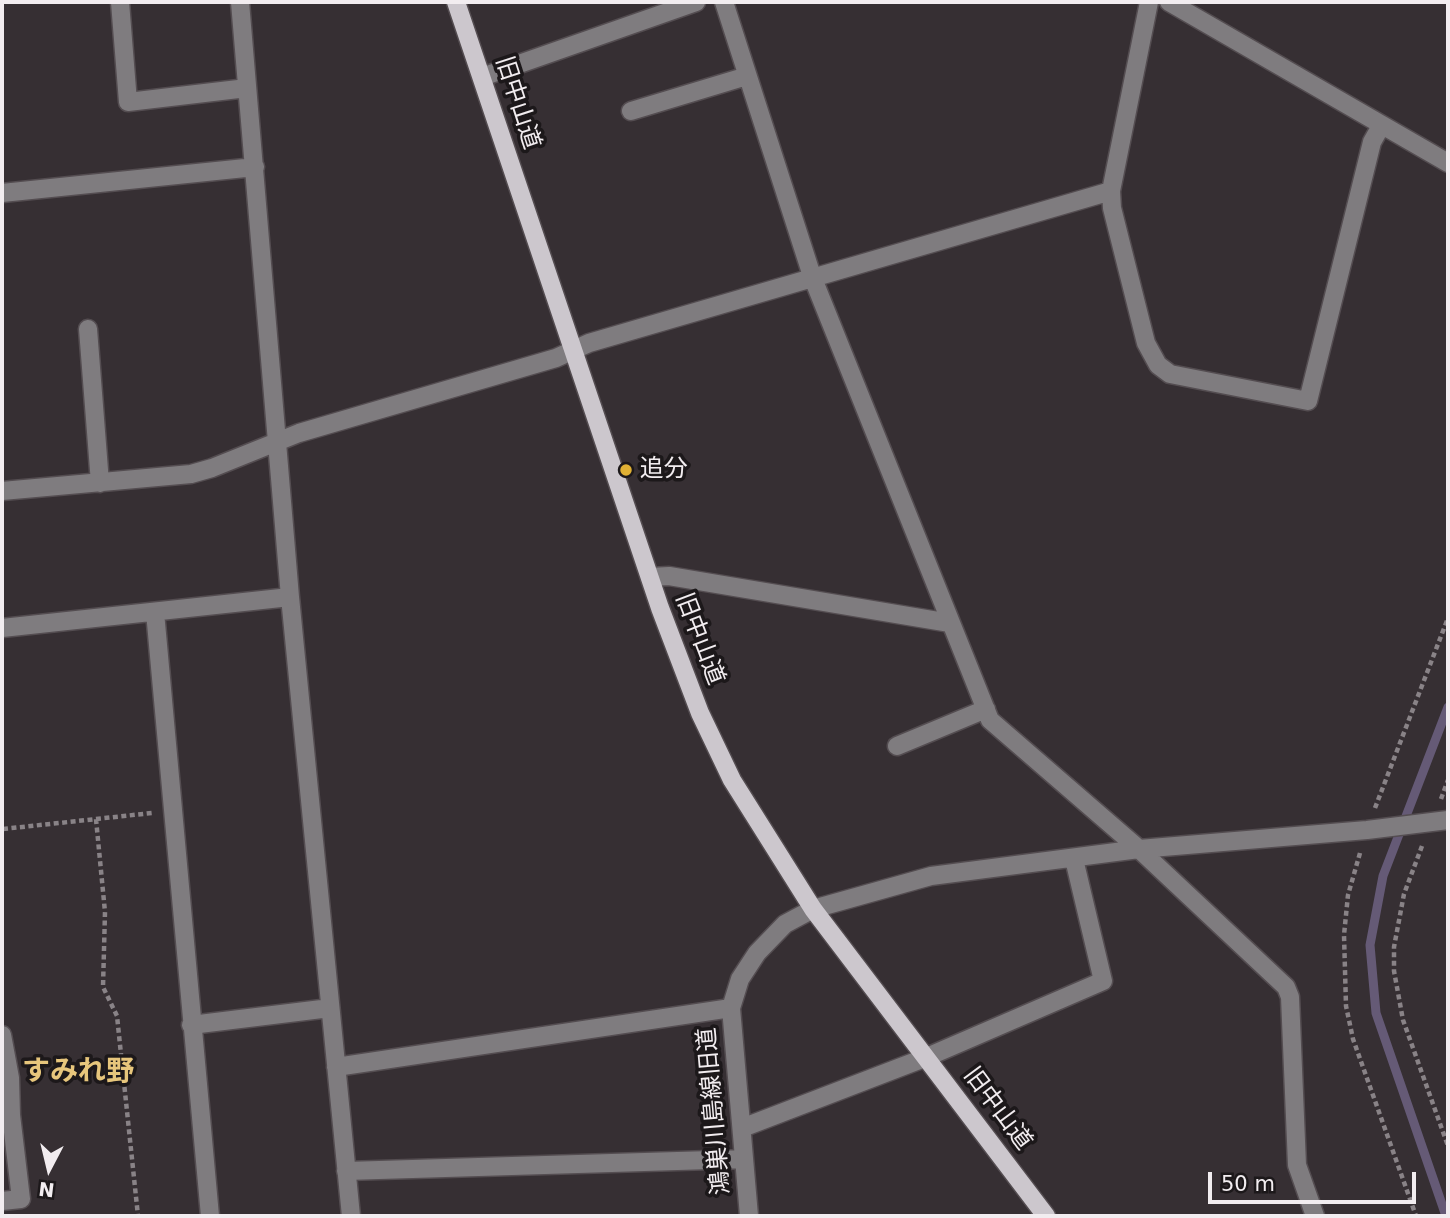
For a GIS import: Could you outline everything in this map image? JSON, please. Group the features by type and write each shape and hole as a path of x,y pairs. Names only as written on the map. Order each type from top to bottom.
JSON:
{"main road":[{"name":"旧中山道","path":"456,2 650,577 700,713 732,780 813,909 1046,1216"}],"street":[{"path":"120,2 128,102 247,88"},
{"path":"240,2 290,597 351,1216"},
{"path":"482,76 696,2"},
{"path":"724,2 812,276 990,720 1139,849 1286,987 1290,997 1297,1166 1315,1216"},
{"path":"1149,2 1111,191 1112,208 1146,343 1157,366 1170,374 1308,401 1372,142 1381,126"},
{"path":"1169,2 1448,163"},
{"path":"631,111 747,76"},
{"path":"2,193 255,167"},
{"path":"2,491 191,474 279,443 299,433 556,358 573,349 812,276 1111,191"},
{"path":"88,330 100,483"},
{"path":"650,577 669,576 950,623"},
{"path":"2,628 290,597"},
{"path":"155,612 210,1216"},
{"path":"897,746 986,709"},
{"name":"鴻巣川島線旧道","path":"749,1216 731,1008 740,979 757,953 785,924 813,909 931,876 1139,849 1367,830 1440,821"},
{"path":"742,1128 927,1057 1103,981 1074,859"},
{"path":"191,1025 330,1008"},
{"path":"336,1067 731,1008"},
{"path":"2,1035 21,1199 2,1201"},
{"path":"346,1171 744,1159"}],"path":[{"path":"1416,1216 1353,1039 1346,1006 1343,935 1348,895 1367,830 1448,618"},
{"path":"1448,780 1440,821 1404,894 1394,947 1394,971 1403,1020 1448,1146"},
{"path":"3,829 156,813"},
{"path":"96,819 105,912 103,987 117,1016 138,1216"}],"waterway":[{"path":"1446,1216 1376,1013 1370,945 1383,876 1448,707"}],"place":[{"name":"追分","path":"626,470"}],"district":[{"name":"すみれ野","path":"78,1073"}]}
